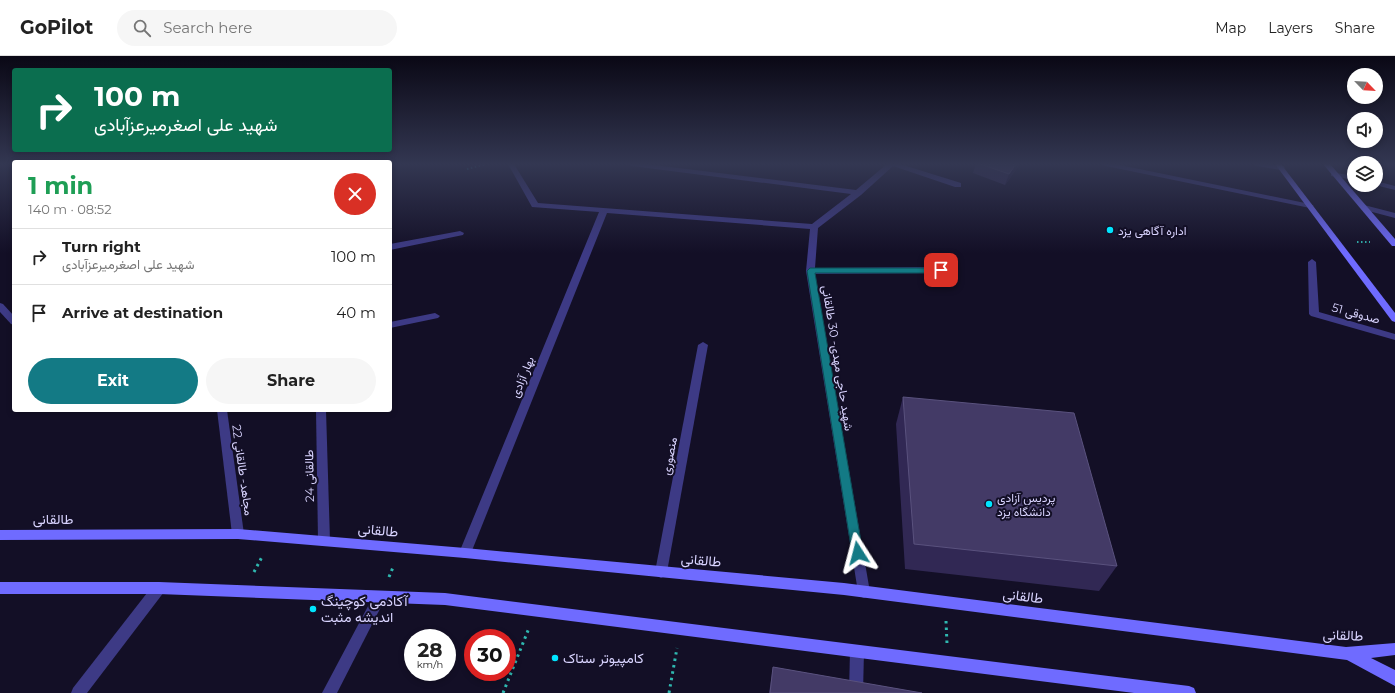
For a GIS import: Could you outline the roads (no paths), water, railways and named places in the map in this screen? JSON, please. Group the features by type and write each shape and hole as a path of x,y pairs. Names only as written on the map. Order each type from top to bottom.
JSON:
{"main road":[{"path":"1300,194 1395,319"},
{"path":"1352,194 1395,243"},
{"name":"طالقانی","path":"0,535 238,534 324,541 465,553 864,592 1346,654 1395,649"},
{"path":"0,588 159,588 445,599 1189,693"},
{"path":"1346,654 1391,675 1395,679"}],"street":[{"path":"528,194 535,205 814,227 857,194"},
{"path":"1250,194 1310,206"},
{"path":"1364,207 1395,216"},
{"name":"بهار آزادی","path":"465,553 604,211"},
{"name":"شهید حاجی مهدی- 30 طالقانی","path":"814,227 810,271 864,592"},
{"path":"392,247 460,233"},
{"name":"صدوقی 51","path":"1312,262 1314,314 1395,336"},
{"path":"810,271 941,270"},
{"path":"0,306 12,320"},
{"path":"392,325 435,316"},
{"name":"منصوری","path":"661,572 703,345"},
{"name":"مجاهد- طالقانی 22","path":"222,412 238,534"},
{"name":"طالقانی 24","path":"321,412 324,541"},
{"path":"78,693 159,588"},
{"path":"329,693 380,597"},
{"path":"856,693 857,651"}],"place":[{"name":"اداره آگاهی یزد","path":"1110,230"},
{"name":"پردیس آزادی دانشگاه یزد","path":"989,504"},
{"name":"آکادمی کوچینگ اندیشه مثبت","path":"313,609"},
{"name":"کامپیوتر ستاک","path":"555,658"}]}
